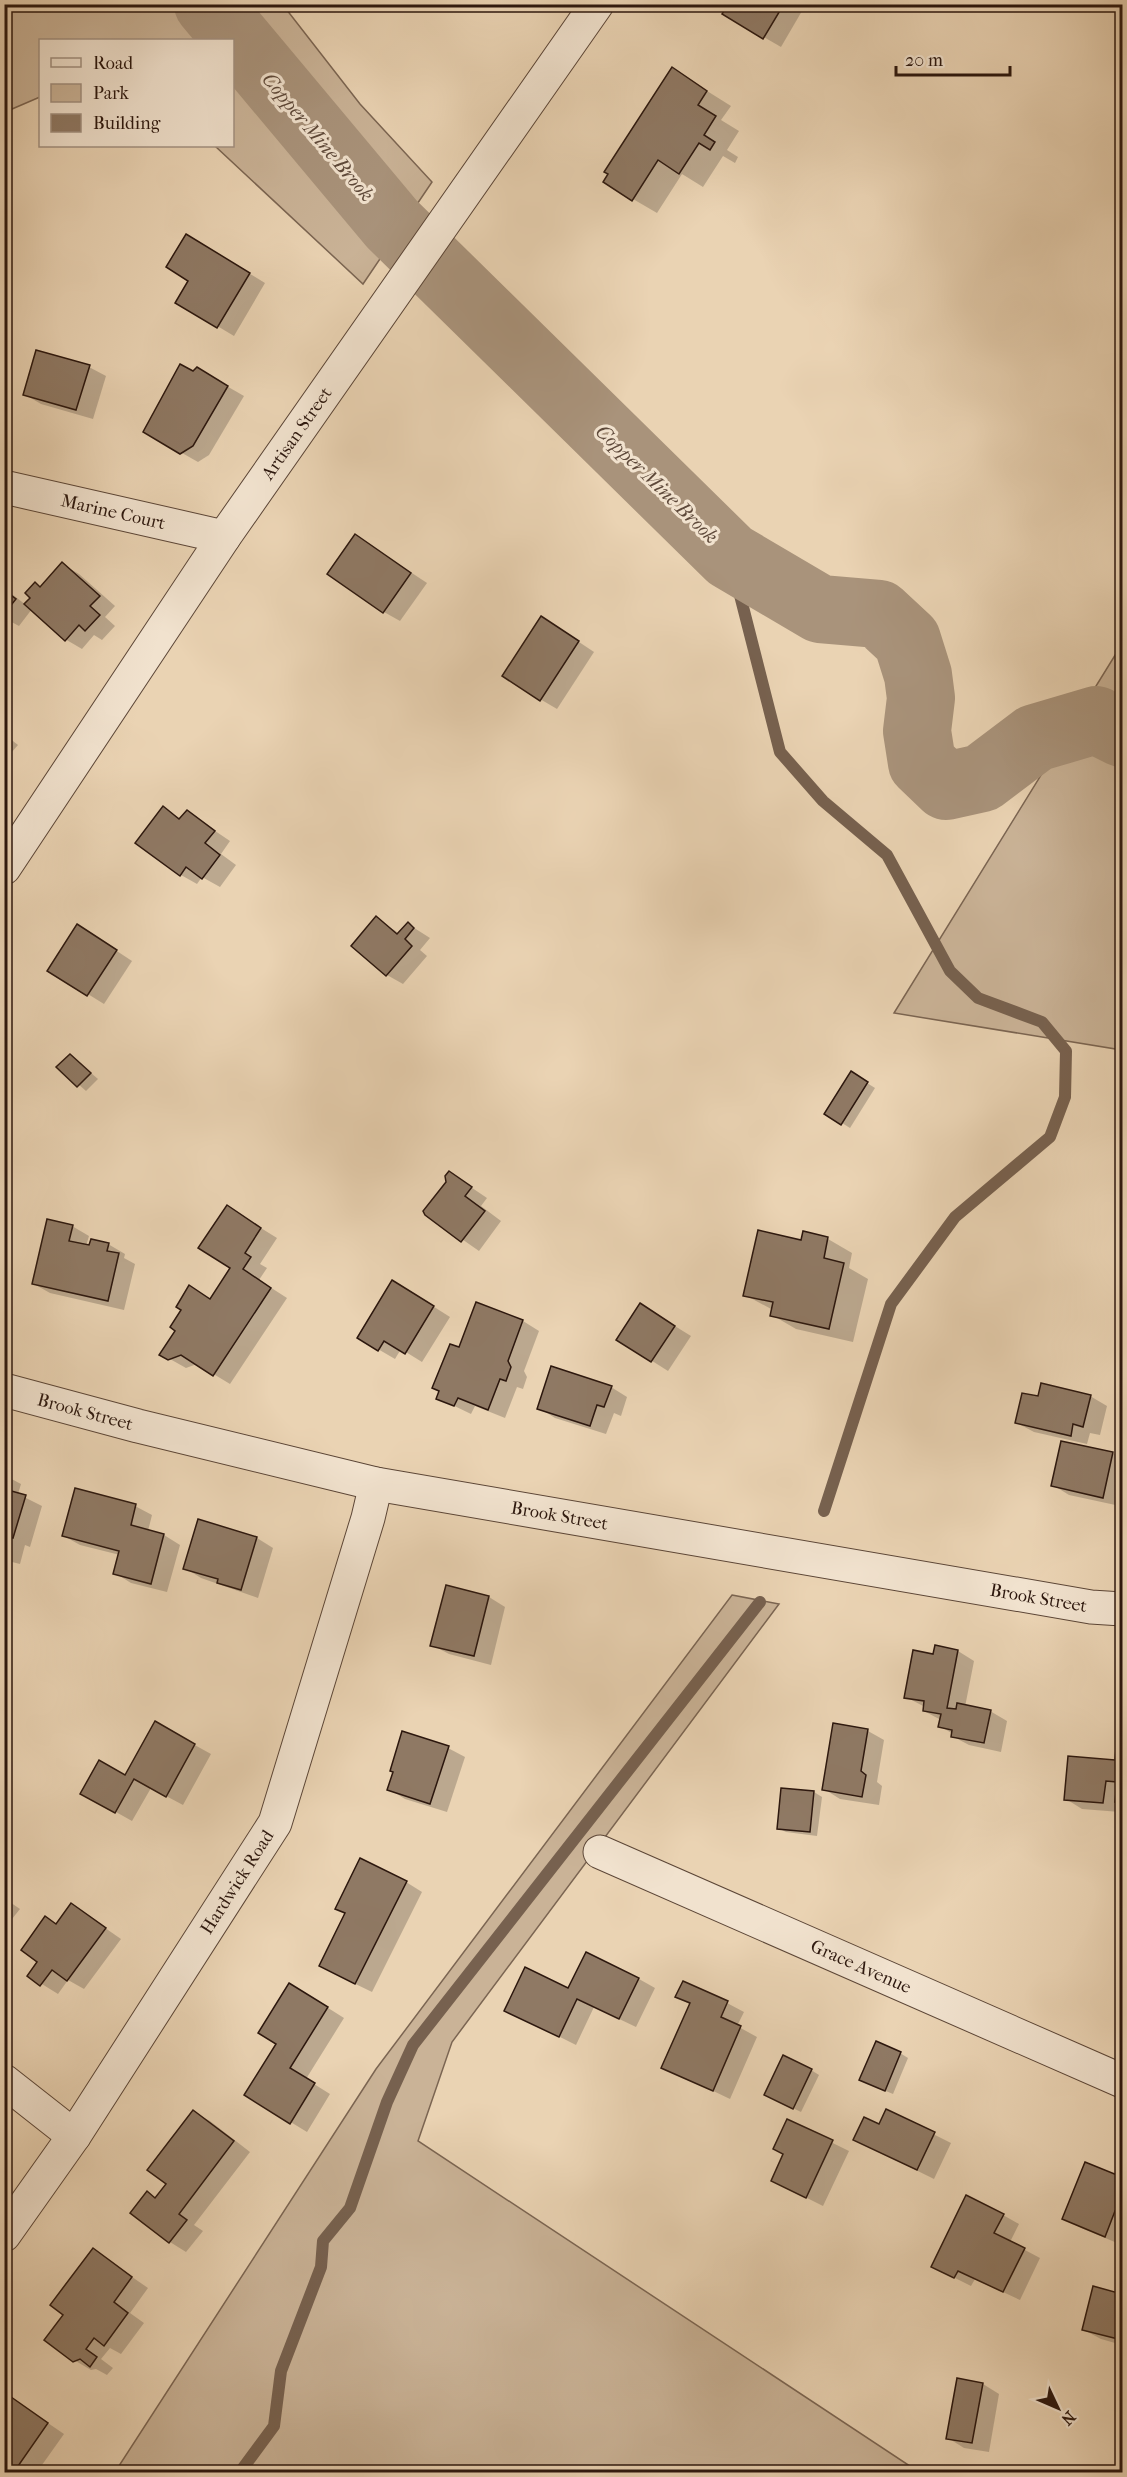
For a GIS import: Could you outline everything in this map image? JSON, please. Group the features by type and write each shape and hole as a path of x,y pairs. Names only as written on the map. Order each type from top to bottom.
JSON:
{"street":[{"name":"Artisan Street","path":"4,868 224,537 597,4"},
{"name":"Marine Court","path":"4,487 224,537"},
{"name":"Brook Street","path":"4,1390 138,1426 376,1484 1091,1607 1122,1609"},
{"name":"Hardwick Road","path":"4,2235 74,2136 275,1823 368,1518 376,1484"},
{"name":"Grace Avenue","path":"600,1852 1122,2081"},
{"path":"4,2081 74,2136"}],"green space":[{"path":"5,4 283,5 360,104 432,182 363,284 216,147 234,147 234,39 39,39 39,97 5,112"},
{"path":"1122,644 1122,1050 894,1013"},
{"path":"732,1595 779,1604 452,2042 418,2141 919,2472 115,2472 376,2069"}],"building":[{"path":"728,4 784,4 763,39 722,14"},
{"path":"672,67 707,91 698,105 716,116 704,135 715,142 710,150 699,143 679,174 658,160 632,201 603,182 608,174 604,172"},
{"path":"186,234 250,273 217,328 175,303 188,281 166,267"},
{"path":"36,350 90,365 76,410 23,395"},
{"path":"180,364 193,371 197,367 228,386 193,446 180,454 143,432"},
{"path":"355,534 411,573 383,613 327,574"},
{"path":"62,562 100,596 90,606 100,615 85,631 79,625 65,641 24,604 30,598 25,593 35,582 40,587"},
{"path":"4,590 16,599 4,614"},
{"path":"541,616 579,641 540,701 502,676"},
{"path":"163,806 179,819 187,810 215,831 205,843 220,855 202,879 186,867 180,876 135,843"},
{"path":"376,916 397,934 408,922 414,928 405,939 412,946 386,976 351,946"},
{"path":"77,924 117,950 87,996 47,971"},
{"path":"70,1054 91,1073 77,1087 56,1067"},
{"path":"851,1071 868,1082 841,1125 824,1114"},
{"path":"449,1171 472,1187 465,1196 485,1211 461,1242 425,1215 423,1211 446,1182 445,1176"},
{"path":"227,1205 261,1228 245,1253 251,1257 243,1269 271,1288 213,1376 181,1355 168,1360 159,1355 175,1331 170,1327 181,1310 176,1307 189,1285 210,1299 230,1268 198,1248"},
{"path":"47,1219 73,1225 69,1241 89,1245 91,1239 109,1243 107,1251 119,1253 108,1301 32,1284"},
{"path":"758,1230 801,1240 803,1231 828,1237 824,1258 844,1263 829,1329 770,1316 773,1302 743,1296"},
{"path":"392,1280 434,1306 405,1354 384,1341 378,1351 357,1338"},
{"path":"476,1302 523,1320 508,1361 511,1367 506,1381 500,1379 488,1410 458,1398 454,1406 436,1399 439,1391 432,1388 450,1344 459,1347"},
{"path":"640,1303 675,1326 651,1362 616,1340"},
{"path":"551,1366 612,1386 604,1407 597,1405 590,1426 537,1409"},
{"path":"1041,1383 1091,1395 1083,1427 1073,1424 1071,1436 1015,1423 1022,1393 1038,1396"},
{"path":"1061,1441 1113,1452 1103,1498 1051,1486"},
{"path":"75,1488 136,1504 131,1525 164,1534 151,1584 113,1574 119,1551 62,1536"},
{"path":"4,1489 26,1495 13,1538 9,1537 4,1550"},
{"path":"198,1519 257,1537 241,1590 217,1583 218,1579 183,1569"},
{"path":"446,1585 489,1596 474,1656 430,1646"},
{"path":"935,1645 958,1650 947,1708 956,1709 957,1703 991,1710 984,1743 951,1737 952,1730 938,1727 941,1714 923,1711 924,1701 904,1698 913,1650 933,1654"},
{"path":"1119,1715 1122,1715 1122,1803 1115,1802 1117,1782 1106,1781 1103,1803 1064,1800 1068,1756 1115,1760"},
{"path":"155,1721 195,1744 166,1797 134,1779 115,1813 80,1794 99,1760 125,1775"},
{"path":"833,1723 868,1729 861,1771 866,1775 862,1797 822,1790"},
{"path":"402,1731 449,1746 430,1804 387,1790"},
{"path":"781,1788 814,1791 810,1832 777,1829"},
{"path":"360,1858 407,1881 355,1984 319,1966 345,1913 335,1909"},
{"path":"71,1903 106,1928 67,1981 52,1970 40,1986 27,1976 37,1962 21,1950 45,1916 56,1924"},
{"path":"586,1952 639,1978 619,2019 577,1999 559,2037 504,2011 525,1967 568,1988"},
{"path":"683,1981 728,2001 721,2017 741,2026 713,2091 661,2068 690,2003 675,1997"},
{"path":"289,1983 328,2007 290,2068 315,2083 290,2124 244,2095 276,2044 258,2033"},
{"path":"876,2041 901,2052 885,2091 859,2080"},
{"path":"783,2055 812,2069 793,2109 764,2095"},
{"path":"886,2109 935,2132 917,2170 853,2140 864,2117 879,2124"},
{"path":"193,2110 234,2141 179,2214 187,2220 169,2243 130,2213 147,2191 155,2198 166,2184 147,2170"},
{"path":"787,2119 833,2140 806,2198 771,2181 783,2154 773,2149"},
{"path":"1085,2162 1122,2177 1122,2214 1115,2211 1105,2237 1062,2219"},
{"path":"966,2195 1004,2214 994,2233 1025,2248 1003,2292 958,2271 954,2278 931,2267"},
{"path":"93,2248 132,2277 114,2302 128,2313 104,2346 94,2338 86,2349 97,2357 90,2367 80,2359 73,2362 44,2340 63,2315 50,2305"},
{"path":"1093,2286 1122,2294 1122,2340 1082,2330"},
{"path":"957,2378 983,2383 972,2443 946,2439"},
{"path":"4,2392 48,2423 16,2469 8,2472 4,2472"}],"waterway":[{"name":"Copper Mine Brook","path":"208,4 392,224 730,556 820,609 879,614 907,640 918,675 921,698 917,731 922,763 946,786 982,778 1035,738 1096,720 1122,733"},
{"path":"730,556 780,752 823,801 887,855 950,971 978,998 1042,1022 1066,1051 1065,1097 1050,1137 955,1217 891,1304 824,1511"},
{"path":"240,2472 274,2426 281,2371 321,2267 323,2241 350,2208 387,2102 413,2045 760,1602"}]}
